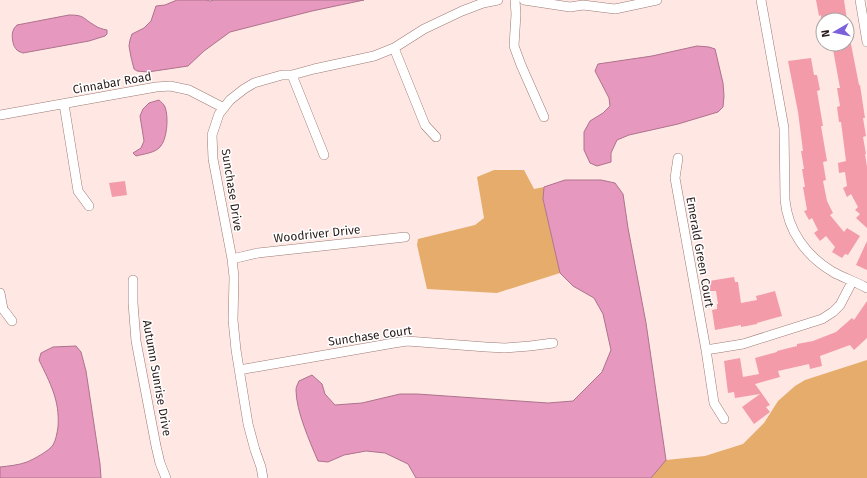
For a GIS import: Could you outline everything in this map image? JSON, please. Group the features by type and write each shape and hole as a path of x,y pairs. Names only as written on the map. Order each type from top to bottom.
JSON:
{"street":[{"name":"Sunchase Drive","path":"263,478 248,424 236,350 233,320 234,277 232,259 213,159 212,135 219,114 230,100 254,83 282,75 292,75 374,56 394,48 424,29 462,11 483,3 498,0"},
{"path":"514,0 516,14 514,46 544,117"},
{"path":"524,0 570,7 582,5 615,9 657,0"},
{"path":"761,0 783,121 785,200 791,224 800,242 812,257 852,282 867,288"},
{"path":"860,0 867,42"},
{"path":"394,48 426,125 436,137"},
{"path":"292,75 324,155"},
{"name":"Cinnabar Road","path":"0,115 156,87 170,86 189,90 224,108"},
{"path":"64,104 78,191 89,206"},
{"name":"Emerald Green Court","path":"678,158 675,178 714,403 724,419"},
{"name":"Woodriver Drive","path":"232,259 258,253 405,237"},
{"name":"Autumn Sunrise Drive","path":"133,280 136,341 156,446 160,463 166,478"},
{"path":"706,350 743,344 822,319 833,312 840,305 852,282"},
{"path":"0,293 3,309 12,321"},
{"name":"Sunchase Court","path":"239,370 394,342 407,341 492,347 553,343"}],"shaded area":[{"path":"177,0 364,0 312,11 230,32 204,51 188,66 148,72 137,71 134,69 129,46 132,34 144,28 151,21 156,6 165,5"},
{"path":"69,15 83,17 97,27 107,30 107,34 89,41 23,53 18,51 13,44 12,33 17,25"},
{"path":"697,46 715,49 723,83 723,107 718,112 678,124 629,135 617,140 611,153 611,162 597,166 590,163 584,150 584,132 590,121 603,113 610,106 609,98 595,71 598,64 652,56"},
{"path":"159,100 165,107 167,116 167,128 162,144 155,151 136,156 133,153 141,148 144,141 140,116 143,109 149,103"},
{"path":"494,170 524,170 534,189 544,187 543,200 560,273 497,293 427,289 417,245 418,239 475,225 484,218 477,177"},
{"path":"565,180 601,180 615,183 623,194 646,323 666,460 651,478 416,478 408,464 385,453 366,451 344,455 328,462 318,461 301,417 296,390 299,381 312,375 322,384 325,394 335,405 362,403 400,394 548,403 573,401 602,372 611,350 603,314 594,298 573,286 560,273 543,199 544,187"},
{"path":"76,346 81,352 86,371 101,478 0,478 0,467 27,462 45,452 53,445 56,439 58,427 56,400 39,360 41,353 53,347"},
{"path":"867,360 867,478 651,478 666,460 705,456 743,444 764,423 778,401 795,386 805,380"}],"building":[{"path":"816,0 844,0 846,12 818,12"},
{"path":"833,52 853,52 865,118 863,118 866,136 863,137 867,167 867,228 856,218 860,214 855,210 858,207 851,194 847,197 843,188 847,186 845,172 839,173 838,163 846,161 841,122 839,122 837,107 840,106 837,88 840,88"},
{"path":"811,58 814,75 817,75 820,90 817,91 827,161 823,162 826,180 823,181 827,201 833,213 830,215 844,232 847,228 860,236 848,255 845,254 842,258 832,252 835,247 826,236 820,241 814,233 818,230 812,218 809,220 804,211 807,210 803,187 805,187 801,151 803,151 798,112 788,61"},
{"path":"125,181 127,195 112,197 109,183"},
{"path":"867,241 867,270 856,265"},
{"path":"734,277 735,282 738,282 741,303 757,300 756,296 775,291 782,316 757,324 741,327 741,325 715,330 712,310 717,309 718,304 716,291 710,291 709,281"},
{"path":"867,301 867,338 854,350 850,345 820,356 822,366 810,369 809,364 778,371 780,377 755,384 770,405 766,407 770,412 754,424 742,407 760,394 735,398 734,392 728,393 724,361 740,358 743,377 759,374 755,358 797,346 797,344 813,341 836,332 852,318 854,320"}]}
